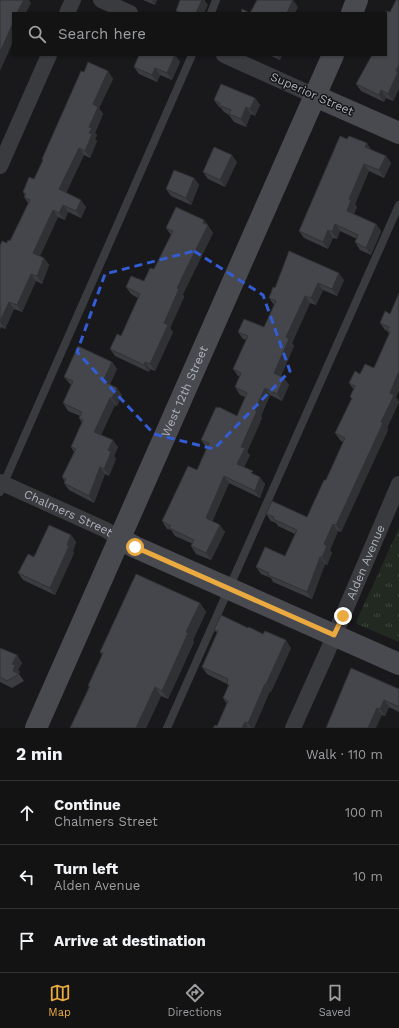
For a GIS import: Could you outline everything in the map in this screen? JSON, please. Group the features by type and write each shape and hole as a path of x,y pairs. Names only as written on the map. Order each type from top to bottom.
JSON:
{"street":[{"path":"67,12 73,0"},
{"path":"101,0 128,12"},
{"path":"352,12 357,0"},
{"path":"0,166 49,56"},
{"name":"Superior Street","path":"226,56 399,133"},
{"name":"West 12th Street","path":"36,728 333,56"},
{"name":"Chalmers Street","path":"1,486 106,530 135,547 399,664"},
{"name":"Alden Avenue","path":"293,728 397,494"}],"lane":[{"path":"211,12 216,0"},
{"path":"1,486 192,56"},
{"path":"167,728 399,204"}],"highlighted area":[{"path":"194,251 263,295 290,371 214,449 154,434 77,352 105,274"}],"green space":[{"path":"399,528 399,642 357,624 356,622"}],"building":[{"path":"0,0 24,0 18,12 12,12 12,25 0,52"},
{"path":"180,0 202,0 196,12 176,11"},
{"path":"257,0 293,0 287,12 251,12"},
{"path":"396,0 399,0 399,64 396,71 398,72 388,94 381,90 379,95 356,84 371,56 387,56 386,11 390,12"},
{"path":"242,9 248,12 241,12"},
{"path":"139,56 175,56 167,73 155,68 152,75 134,67"},
{"path":"88,62 108,71 93,104 98,107 89,127 92,128 89,133 92,134 85,151 79,148 59,189 81,200 76,211 63,205 59,213 53,210 33,253 44,258 37,276 31,274 17,305 9,302 0,321 0,246 2,241 7,243 8,240 10,241 30,200 24,197 26,194 23,192 29,177 34,179 81,71 84,72"},
{"path":"221,84 255,98 250,109 246,107 241,119 229,114 231,110 219,105 220,103 214,100"},
{"path":"340,136 347,139 349,136 367,143 365,147 386,156 379,170 364,164 349,199 351,200 347,211 376,224 366,248 355,242 358,235 335,224 332,232 328,230 323,242 299,231"},
{"path":"214,147 232,155 220,180 203,172"},
{"path":"174,170 194,178 186,198 166,189"},
{"path":"176,207 204,220 203,223 208,225 177,288 179,289 164,323 168,325 150,364 145,362 144,365 110,349 117,334 121,336 140,294 126,287 131,276 144,281 150,268 154,269 173,231 166,228"},
{"path":"289,251 339,273 332,289 318,283 311,298 305,296 286,337 289,339 274,373 284,378 277,394 265,388 255,410 257,411 241,447 245,448 237,464 253,471 251,473 260,477 255,491 224,476 206,518 220,525 206,553 191,546 194,540 169,528 171,526 162,521 188,466 197,470 209,443 201,440 216,407 237,416 247,393 235,387 241,373 233,369 248,336 238,332 244,319 264,327 276,301 269,298 273,287 275,288"},
{"path":"399,293 399,371 390,393 394,395 381,422 383,423 336,525 333,524 324,544 327,546 322,557 320,557 307,592 268,575 269,573 256,567 265,547 285,556 297,530 273,519 274,517 266,514 272,501 307,517 345,438 335,433 352,398 350,397 355,386 349,383 355,371 360,374 365,364 374,368 390,332 387,331 389,327 380,323 385,311 390,314"},
{"path":"78,346 112,362 103,381 117,388 112,398 110,398 94,432 113,440 108,450 111,452 104,469 100,467 89,496 64,483 66,479 62,477 76,449 71,447 83,420 79,418 82,412 63,403 73,381 64,377"},
{"path":"49,525 71,535 67,545 69,546 50,588 18,573 28,554 34,557"},
{"path":"136,574 200,603 186,632 188,633 162,691 155,687 136,728 70,728 90,686 88,686 103,653 100,652"},
{"path":"221,615 263,634 265,631 286,640 248,723 245,722 242,728 213,728 215,725 217,726 228,701 223,698 229,685 227,684 228,679 202,667 218,631 214,630"},
{"path":"0,648 17,655 12,664 15,665 13,671 19,674 7,681 0,677"},
{"path":"351,668 399,689 399,707 384,700 380,709 377,708 368,728 326,728"}],"route":[{"path":"135,547 334,635 343,616"}]}
